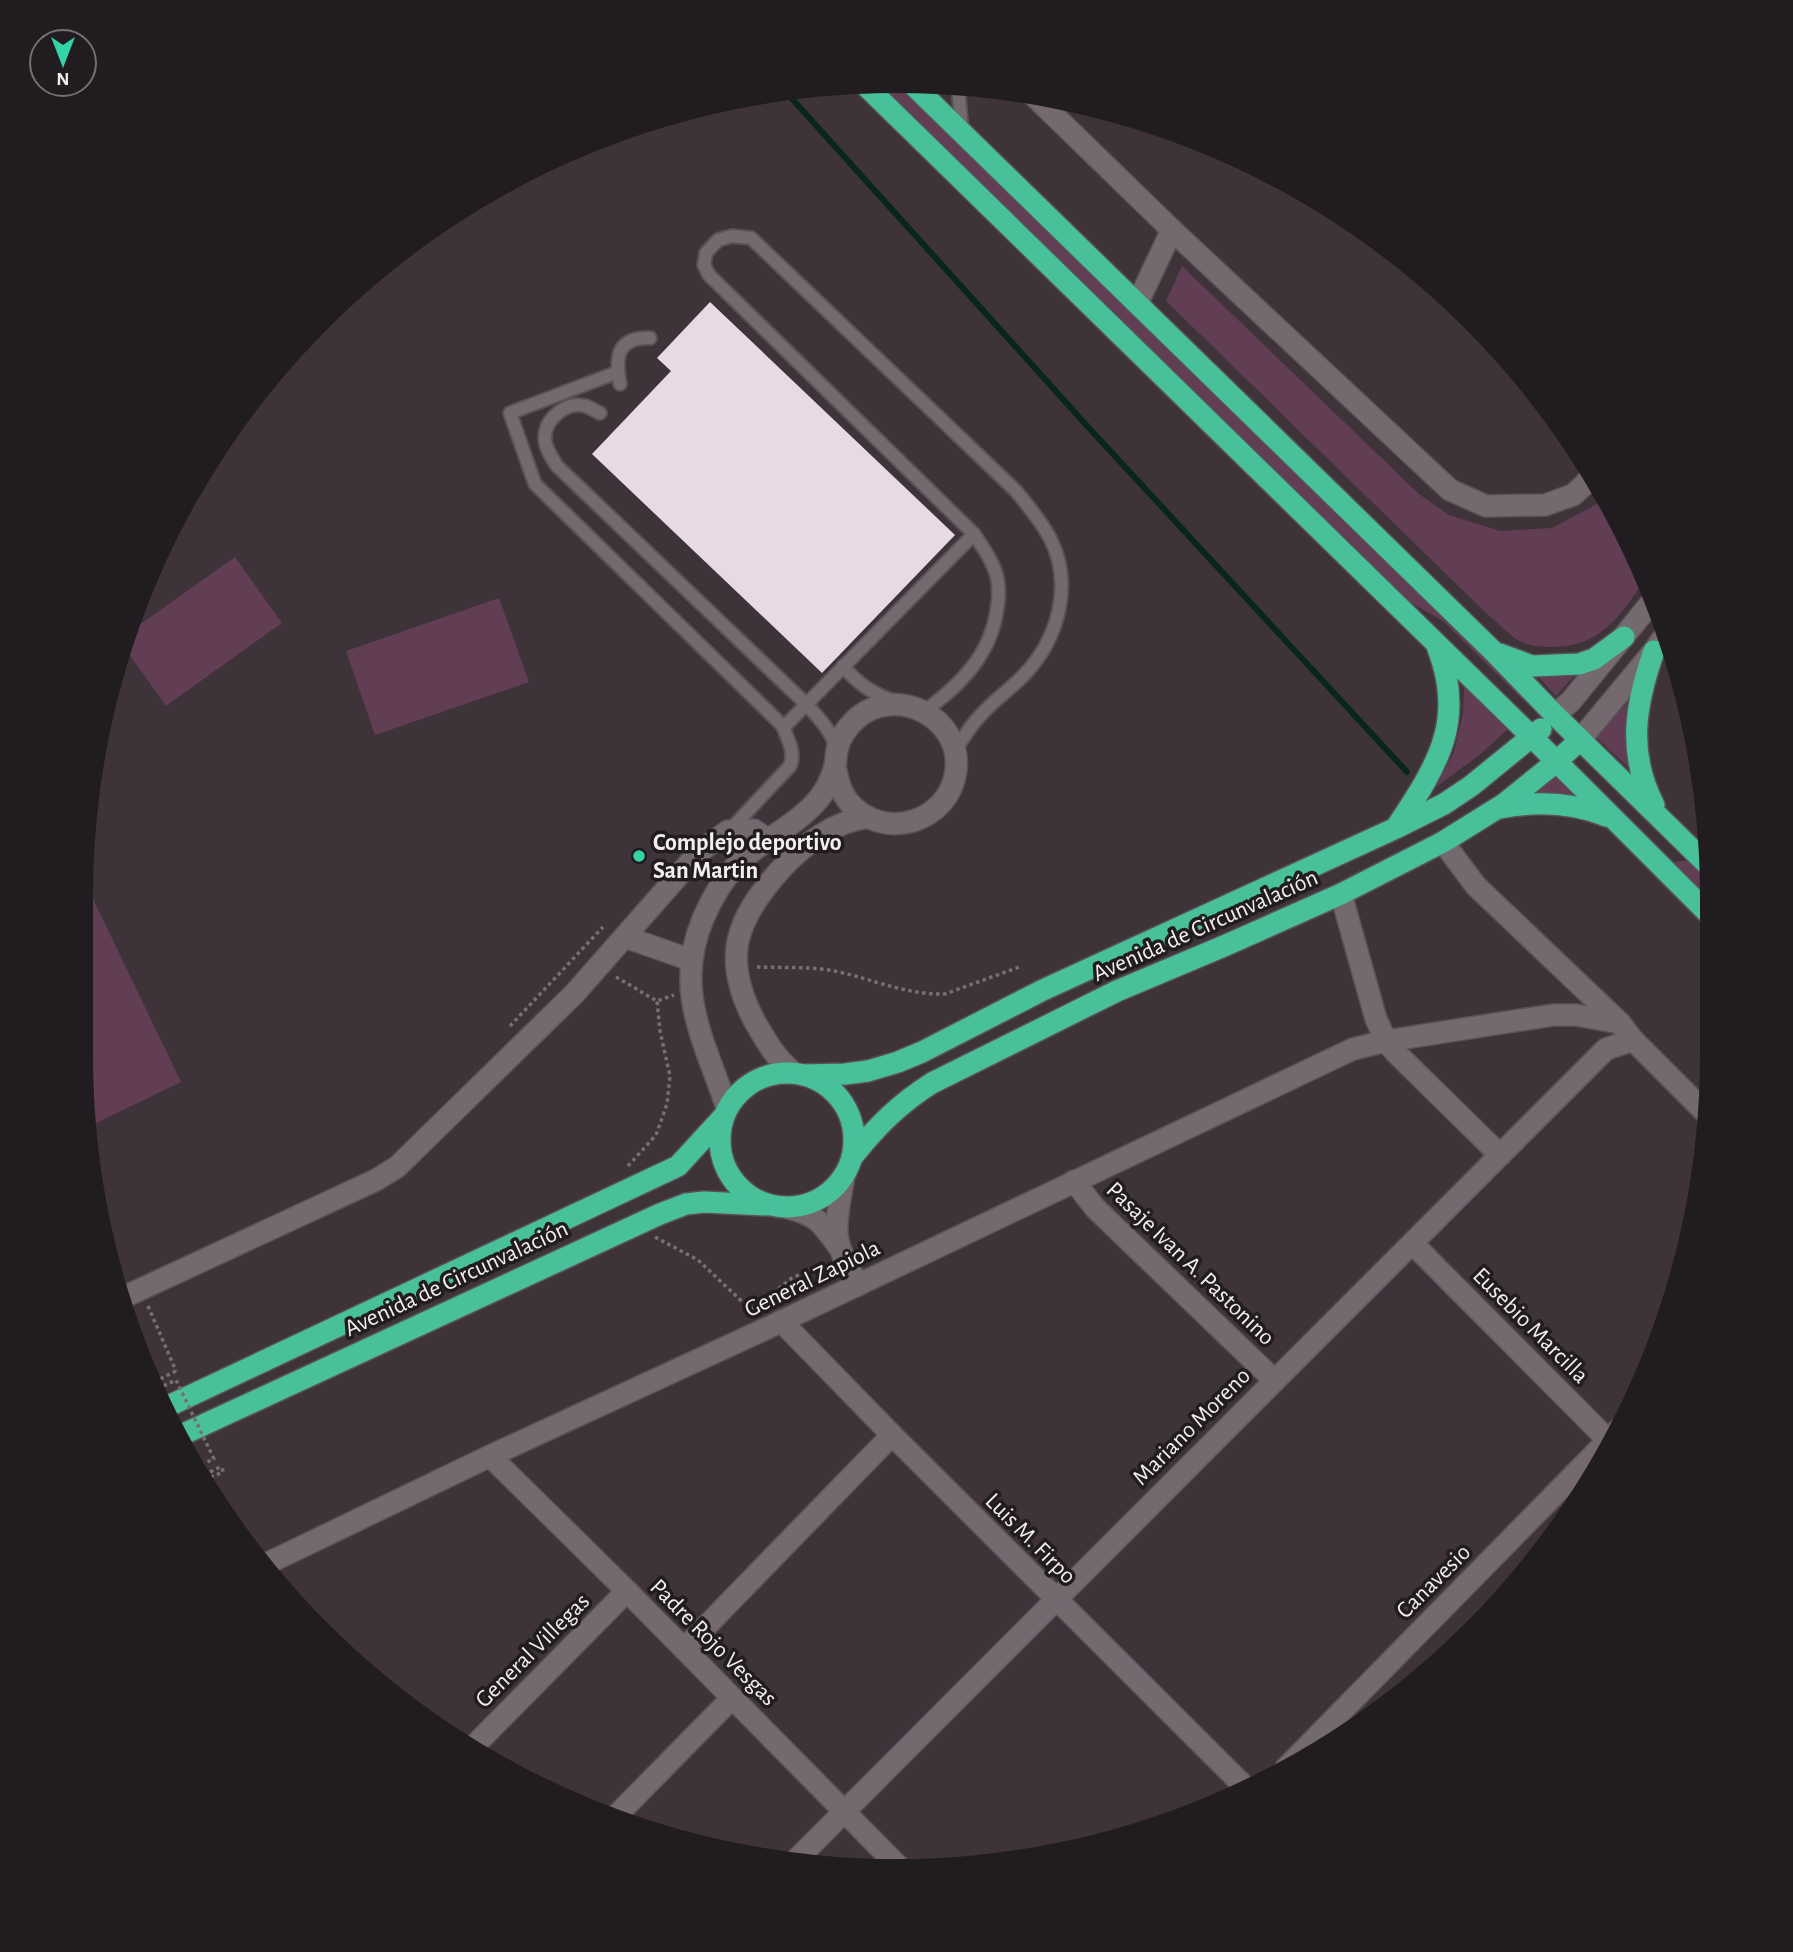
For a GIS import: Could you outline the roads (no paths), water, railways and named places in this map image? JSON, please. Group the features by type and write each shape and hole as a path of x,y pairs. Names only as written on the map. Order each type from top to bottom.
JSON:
{"highway":[{"path":"874,93 1533,737 1700,905"},
{"path":"922,93 1492,650 1699,856"},
{"path":"1492,650 1532,666 1579,664 1594,659 1624,637"},
{"path":"1396,828 1434,769 1447,731 1450,698 1447,671 1435,642"},
{"path":"1660,644 1639,701 1637,747 1642,780 1661,819"},
{"name":"Avenida de Circunvalación","path":"173,1404 678,1166 725,1113 736,1095 754,1081 775,1073 845,1074 868,1071 910,1057 1043,990 1396,828 1444,804 1481,779 1533,737 1555,715"},
{"name":"Avenida de Circunvalación","path":"187,1432 660,1214 704,1202 788,1208 810,1204 829,1193 844,1177 853,1156 888,1115 932,1083 1117,991 1341,894 1443,842 1504,804 1580,740"},
{"path":"1495,809 1548,803 1573,806 1614,820"},
{"name":"Avenida de Circunvalación","path":"798,1074 819,1080 837,1094 849,1112 855,1134 853,1156"},
{"name":"Avenida de Circunvalación","path":"725,1113 719,1136 721,1158 730,1178 746,1195 766,1205"}],"street":[{"path":"1045,107 1172,230 1450,490 1486,506 1545,505 1573,495 1586,483"},
{"path":"1138,304 1172,230"},
{"path":"1555,715 1571,701 1647,609"},
{"path":"1580,740 1660,643"},
{"path":"725,1113 718,1080 706,1056 691,989 691,960 695,938 718,888 739,863 818,800 844,732 856,718 871,709 889,704 916,708 938,721 955,750 956,769 952,786 943,802 929,814 913,822 895,825 877,822 848,801 839,785 836,758"},
{"path":"798,1074 780,1062 764,1038 740,988 736,965 742,926 766,886 794,855 815,838 851,820 868,817"},
{"path":"133,1293 376,1180 397,1167 566,1003 699,852 729,831 754,830 767,839"},
{"path":"1443,842 1476,886 1620,1023 1633,1040 1699,1106"},
{"path":"1341,894 1376,1019 1386,1041 1500,1155"},
{"path":"625,937 691,960"},
{"name":"General Zapiola","path":"272,1561 1353,1049 1386,1041 1553,1014 1576,1014 1620,1023"},
{"name":"Mariano Moreno","path":"803,1853 1606,1049 1633,1040"},
{"path":"844,1177 837,1235 858,1285"},
{"name":"Pasaje Ivan A. Pastonino","path":"1074,1181 1095,1208 1274,1380"},
{"path":"788,1208 806,1212 820,1222 843,1253"},
{"name":"Eusebio Marcilla","path":"1413,1244 1606,1432"},
{"name":"Luis M. Firpo","path":"781,1321 1240,1782"},
{"path":"684,1649 892,1435"},
{"name":"Padre Rojo Vesgas","path":"490,1456 891,1859"},
{"name":"Canavesio","path":"1308,1746 1591,1460"},
{"name":"General Villegas","path":"478,1742 627,1591"},
{"path":"621,1811 732,1698"}],"lane":[{"path":"959,95 962,131"},
{"path":"843,666 855,680 879,696 916,708 948,694 969,672 995,628 997,578 990,558 974,534 709,275 704,265 706,253 718,240 732,236 751,238 1016,491 1051,539 1062,571 1061,602 1054,629 1041,653 1023,675 981,714 955,750"},
{"path":"650,338 633,339 625,343 619,354 619,378 510,413 535,484 782,724 793,758 790,766 729,831"},
{"path":"600,413 583,405 568,407 556,414 544,436 548,453 558,466 805,703 833,736 836,758"},
{"path":"782,724 784,727 974,534"}],"waterway":[{"path":"793,100 1089,428 1407,772"}],"place":[{"name":"Complejo deportivo San Martin","path":"639,856"}]}
